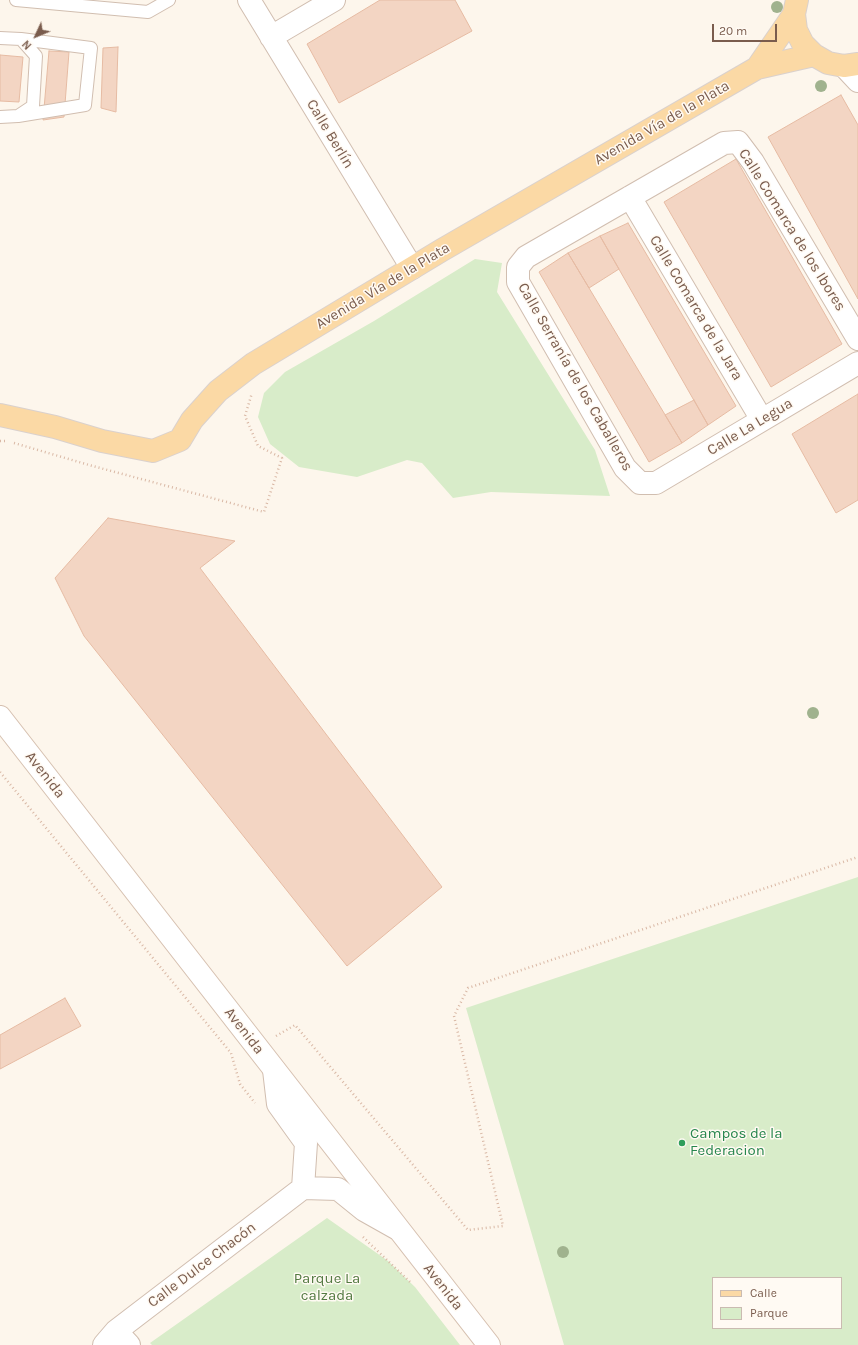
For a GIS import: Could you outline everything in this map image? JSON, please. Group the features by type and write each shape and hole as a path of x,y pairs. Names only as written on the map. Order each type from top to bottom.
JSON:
{"main road":[{"path":"796,7 796,30 803,44 814,56 828,63 853,71"},
{"name":"Avenida Vía de la Plata","path":"758,68 796,7"},
{"name":"Avenida Vía de la Plata","path":"3,417 55,427 102,441 153,451 180,440 192,420 218,390 253,364 412,268 758,68 814,56"}],"street":[{"name":"Calle Berlín","path":"249,0 412,268"},
{"path":"271,37 334,0"},
{"name":"Calle Comarca de los Ibores","path":"630,197 724,143 738,142 753,162 858,339"},
{"name":"Calle Serranía de los Caballeros","path":"630,197 526,257 518,267 518,282 625,468 640,483"},
{"name":"Calle Comarca de la Jara","path":"630,197 762,420"},
{"name":"Calle La Legua","path":"640,483 656,483 858,363"},
{"name":"Avenida","path":"0,716 396,1228 489,1345"},
{"path":"274,1070 278,1104 306,1144 303,1188 338,1188 364,1210 396,1228"},
{"name":"Calle Dulce Chacón","path":"116,1340 303,1188"}],"lane":[{"path":"16,0 148,12 169,0"},
{"path":"0,38 21,39 91,48 85,105 18,116 0,117"},
{"path":"18,116 33,106 36,56 21,39"}],"path":[{"path":"0,441 8,441 89,465 264,512 282,458 258,446 245,416 254,386"},
{"path":"0,772 231,1053 240,1084 259,1108"},
{"path":"257,1048 295,1025 468,1230 503,1226 454,1016 468,988 858,857"},
{"path":"361,1234 415,1287"}],"green space":[{"path":"475,259 502,263 497,292 595,450 610,496 491,492 453,498 422,463 407,460 357,477 299,467 270,444 258,417 264,393 285,372 374,321"},
{"name":"Campos de la Federacion","path":"858,877 858,1345 564,1345 466,1008"},
{"name":"Parque La calzada","path":"327,1218 388,1261 415,1287 460,1345 152,1345 150,1343"}],"building":[{"path":"380,0 455,0 472,31 339,103 307,44"},
{"path":"118,47 116,112 101,108 103,48"},
{"path":"49,51 69,52 64,117 43,120"},
{"path":"0,55 23,57 19,102 0,101"},
{"path":"841,95 858,125 858,299 768,137"},
{"path":"736,159 842,344 771,387 664,202"},
{"path":"628,223 736,406 708,425 600,236"},
{"path":"600,236 619,269 589,288 568,253"},
{"path":"568,253 682,443 649,462 539,272"},
{"path":"858,394 858,500 836,513 792,434"},
{"path":"694,400 708,425 682,443 665,415"},
{"path":"108,518 235,541 200,568 442,887 347,966 84,636 55,578"},
{"path":"65,998 81,1026 0,1069 0,1035"}],"place":[{"name":"Campos de la Federacion","path":"682,1143"}]}
